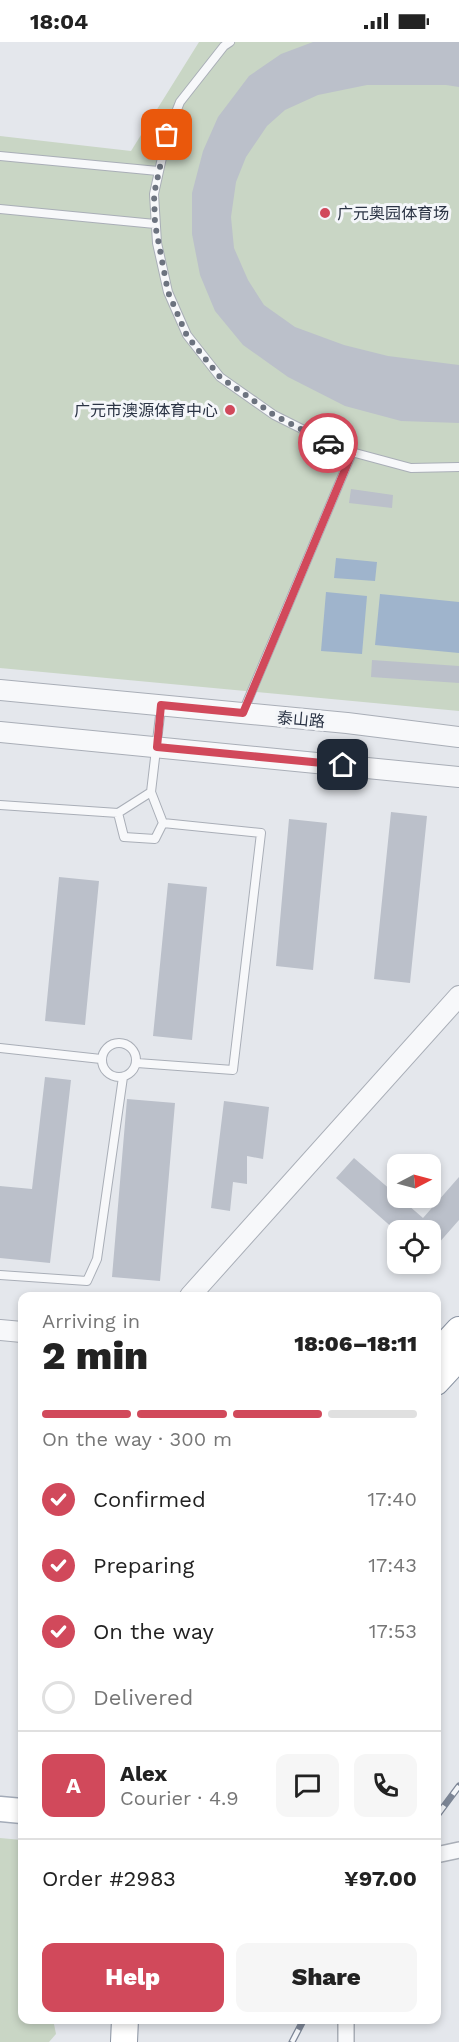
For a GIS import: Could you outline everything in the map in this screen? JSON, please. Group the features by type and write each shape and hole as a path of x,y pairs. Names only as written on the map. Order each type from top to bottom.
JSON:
{"highway":[{"path":"441,1350 459,1330"},
{"path":"441,1377 459,1357"},
{"path":"124,2042 125,2024"}],"main road":[{"path":"0,1809 18,1811"},
{"path":"0,1821 18,1823"}],"street":[{"name":"泰山路","path":"0,690 347,723 459,737"},
{"path":"0,732 459,777"},
{"path":"194,1292 459,996"},
{"path":"0,1330 18,1332"},
{"path":"441,1854 459,1850"},
{"path":"346,2024 346,2042"}],"lane":[{"path":"230,42 224,46 180,102 167,135 154,194 155,224 168,292 187,336 220,377 274,415 344,450 411,468 459,467"},
{"path":"0,156 158,171"},
{"path":"0,209 155,224"},
{"path":"243,713 352,453"},
{"path":"118,813 124,837 155,839 163,823 151,792 161,705"},
{"path":"0,805 118,813 151,792"},
{"path":"137,1063 233,1070 261,833 163,823"},
{"path":"116,1042 127,1043 135,1052 137,1063 132,1072 123,1077 112,1076 104,1069 101,1059 105,1048 116,1042"},
{"path":"0,1048 101,1059"},
{"path":"0,1275 87,1281 97,1259 123,1077"}],"green space":[{"name":"广元市澳源体育中心","path":"199,42 459,42 459,711 0,668 0,136 131,151"},
{"path":"0,1838 18,1840 18,2024 54,2024 56,2034 49,2042 0,2042"}],"water":[{"path":"336,558 377,562 375,581 334,578"},
{"path":"326,592 367,596 362,654 321,651"},
{"path":"380,594 459,602 459,653 375,645"}],"building":[{"path":"313,42 459,42 459,87 367,85 318,95 285,110 267,126 246,157 236,182 231,217 234,248 248,280 264,305 295,327 344,345 388,356 459,365 459,423 401,421 345,406 288,377 243,345 215,311 200,275 192,234 192,193 203,151 218,117 249,76 281,54"},
{"path":"351,489 393,495 392,508 349,503"},
{"path":"372,660 459,666 459,683 371,677"},
{"path":"391,812 427,816 410,983 374,979"},
{"path":"289,819 327,823 313,970 276,966"},
{"path":"59,877 99,881 85,1025 45,1021"},
{"path":"168,883 207,887 192,1040 153,1036"},
{"path":"45,1077 71,1080 50,1263 0,1258 0,1186 32,1189"},
{"path":"127,1099 175,1103 160,1281 112,1277"},
{"path":"224,1101 269,1107 263,1159 247,1156 247,1184 233,1182 230,1211 211,1208"},
{"path":"354,1158 387,1187 387,1208 412,1208 423,1218 432,1208 441,1208 441,1198 459,1177 459,1220 441,1240 441,1220 387,1220 387,1223 336,1178"}],"railway":[{"path":"441,1810 459,1786"},
{"path":"292,2042 301,2024"}],"way so far":[{"path":"167,135 154,194 155,224 168,292 187,336 220,377 274,415 328,443"}],"place":[{"name":"广元奥园体育场","path":"325,213"},
{"name":"广元市澳源体育中心","path":"230,410"}],"route":[{"path":"328,443 352,453 243,713 161,705 157,747 343,765"}]}
